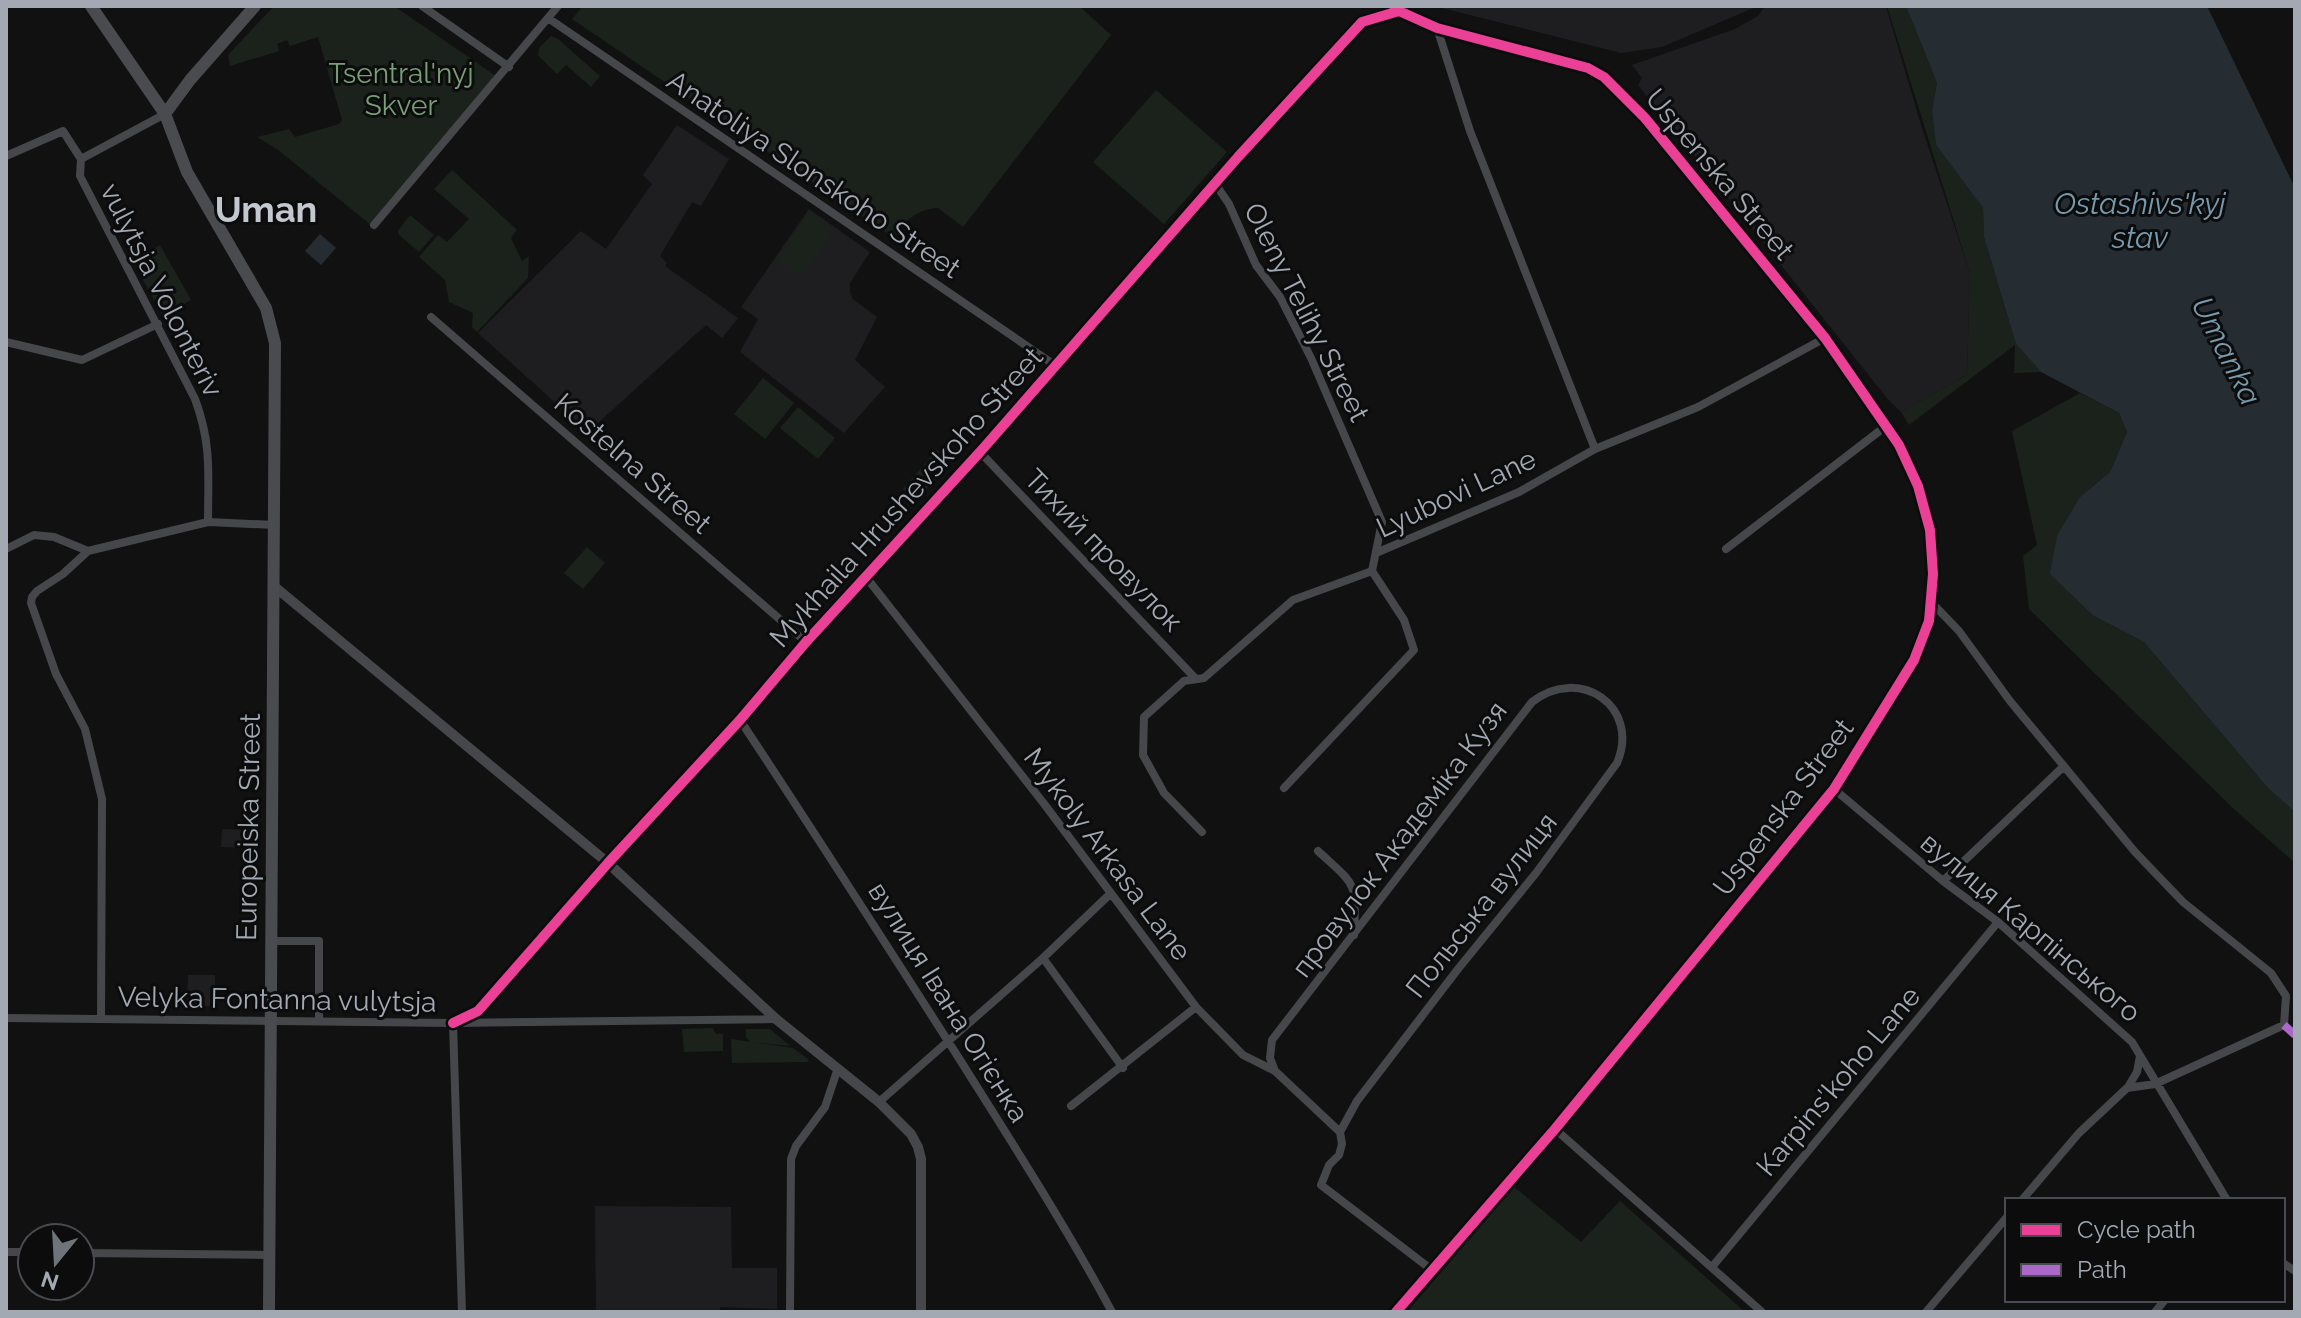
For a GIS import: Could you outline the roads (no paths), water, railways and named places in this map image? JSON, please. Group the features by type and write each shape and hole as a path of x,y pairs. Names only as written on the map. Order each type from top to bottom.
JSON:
{"main road":[{"name":"Europeiska Street","path":"91,6 165,114 187,172 266,308 275,343 269,1312"},
{"path":"165,114 190,80 255,6"}],"street":[{"path":"422,6 509,67"},
{"path":"374,225 558,6"},
{"name":"Uspenska Street","path":"1396,1312 1555,1129 1834,789 1914,660 1929,621 1932,603 1932,552 1925,508 1909,466 1886,426 1825,338 1645,118 1604,77 1588,68 1437,28 1397,9"},
{"name":"Mykhaila Hrushevskoho Street","path":"453,1023 478,1011 608,863 740,720 806,642 980,452 1214,182 1362,22 1397,9"},
{"name":"Anatoliya Slonskoho Street","path":"548,18 1056,366"},
{"path":"1437,28 1470,131 1595,449"},
{"path":"81,159 165,114"},
{"name":"vulytsja Volonteriv","path":"6,156 63,131 81,159 80,176 195,399 208,442 208,522"},
{"name":"Oleny Telihy Street","path":"1214,182 1229,204 1256,265 1280,297 1311,358 1382,522 1376,553"},
{"name":"Kostelna Street","path":"431,317 806,642"},
{"path":"6,342 82,360 158,324"},
{"name":"Lyubovi Lane","path":"1202,832 1164,793 1143,755 1144,717 1184,681 1204,678 1280,608 1293,600 1372,571 1376,553 1519,492 1595,449 1698,407 1825,338"},
{"path":"1726,549 1886,426"},
{"name":"Тихий провулок","path":"980,452 1196,679"},
{"path":"101,1019 102,799 85,729 56,674 31,603 32,597 88,551 208,522 275,525"},
{"path":"6,549 41,534 88,551"},
{"path":"1284,788 1414,650 1404,620 1372,571"},
{"name":"Mykoly Arkasa Lane","path":"866,577 1045,805 1196,1007 1243,1055 1275,1071 1340,1132"},
{"path":"275,587 608,863 776,1019 879,1102 911,1134 921,1159 921,1312"},
{"path":"1932,603 1959,631 2010,701 2135,852 2183,902 2271,973 2286,996 2284,1025 2155,1084 2127,1088"},
{"name":"провулок Академіка Кузя","path":"1275,1071 1270,1058 1272,1040 1532,702 1551,690 1573,687 1604,699"},
{"name":"Польська вулиця","path":"1432,1270 1321,1185 1329,1165 1341,1149 1340,1132 1357,1101 1536,873 1617,763 1623,744 1621,724 1604,699"},
{"name":"вулиця Івана Огієнка","path":"740,720 949,1042 1074,1242 1112,1312"},
{"path":"1943,881 2064,766"},
{"name":"вулиця Карпінського","path":"1834,789 1943,881 1998,922 2132,1042 2226,1198"},
{"path":"1318,851 1348,876 1354,887 1354,936"},
{"path":"879,1102 1043,958 1110,894"},
{"name":"Karpinsʹkoho Lane","path":"1712,1267 1998,922"},
{"path":"271,941 319,941 319,1021"},
{"path":"1043,958 1123,1068"},
{"path":"1071,1106 1123,1068 1196,1007"},
{"name":"Velyka Fontanna vulytsja","path":"6,1018 453,1023 776,1019"},
{"path":"453,1023 462,1312"},
{"path":"2024,1198 2079,1133 2127,1088 2137,1072 2140,1055"},
{"path":"790,1312 791,1159 796,1146 825,1107 838,1068"},
{"path":"1555,1129 1762,1312"},
{"path":"1926,1312 2005,1219"},
{"path":"96,1253 269,1255"}],"water":[{"name":"Ostashivs'kyj stav","path":"1906,6 2207,6 2295,188 2295,812 2268,788 2144,642 2094,616 2050,574 2057,536 2080,497 2110,472 2127,432 2119,413 2041,372 2016,344 1984,237 1983,208 1936,145 1932,111 1937,83"},
{"path":"320,234 336,248 321,265 305,251"}],"district":[{"name":"Uman","path":"266,209"}],"park label":[{"name":"Tsentral'nyj Skver","path":"401,89"}],"water label":[{"name":"Umanka","path":"2226,351"}]}
